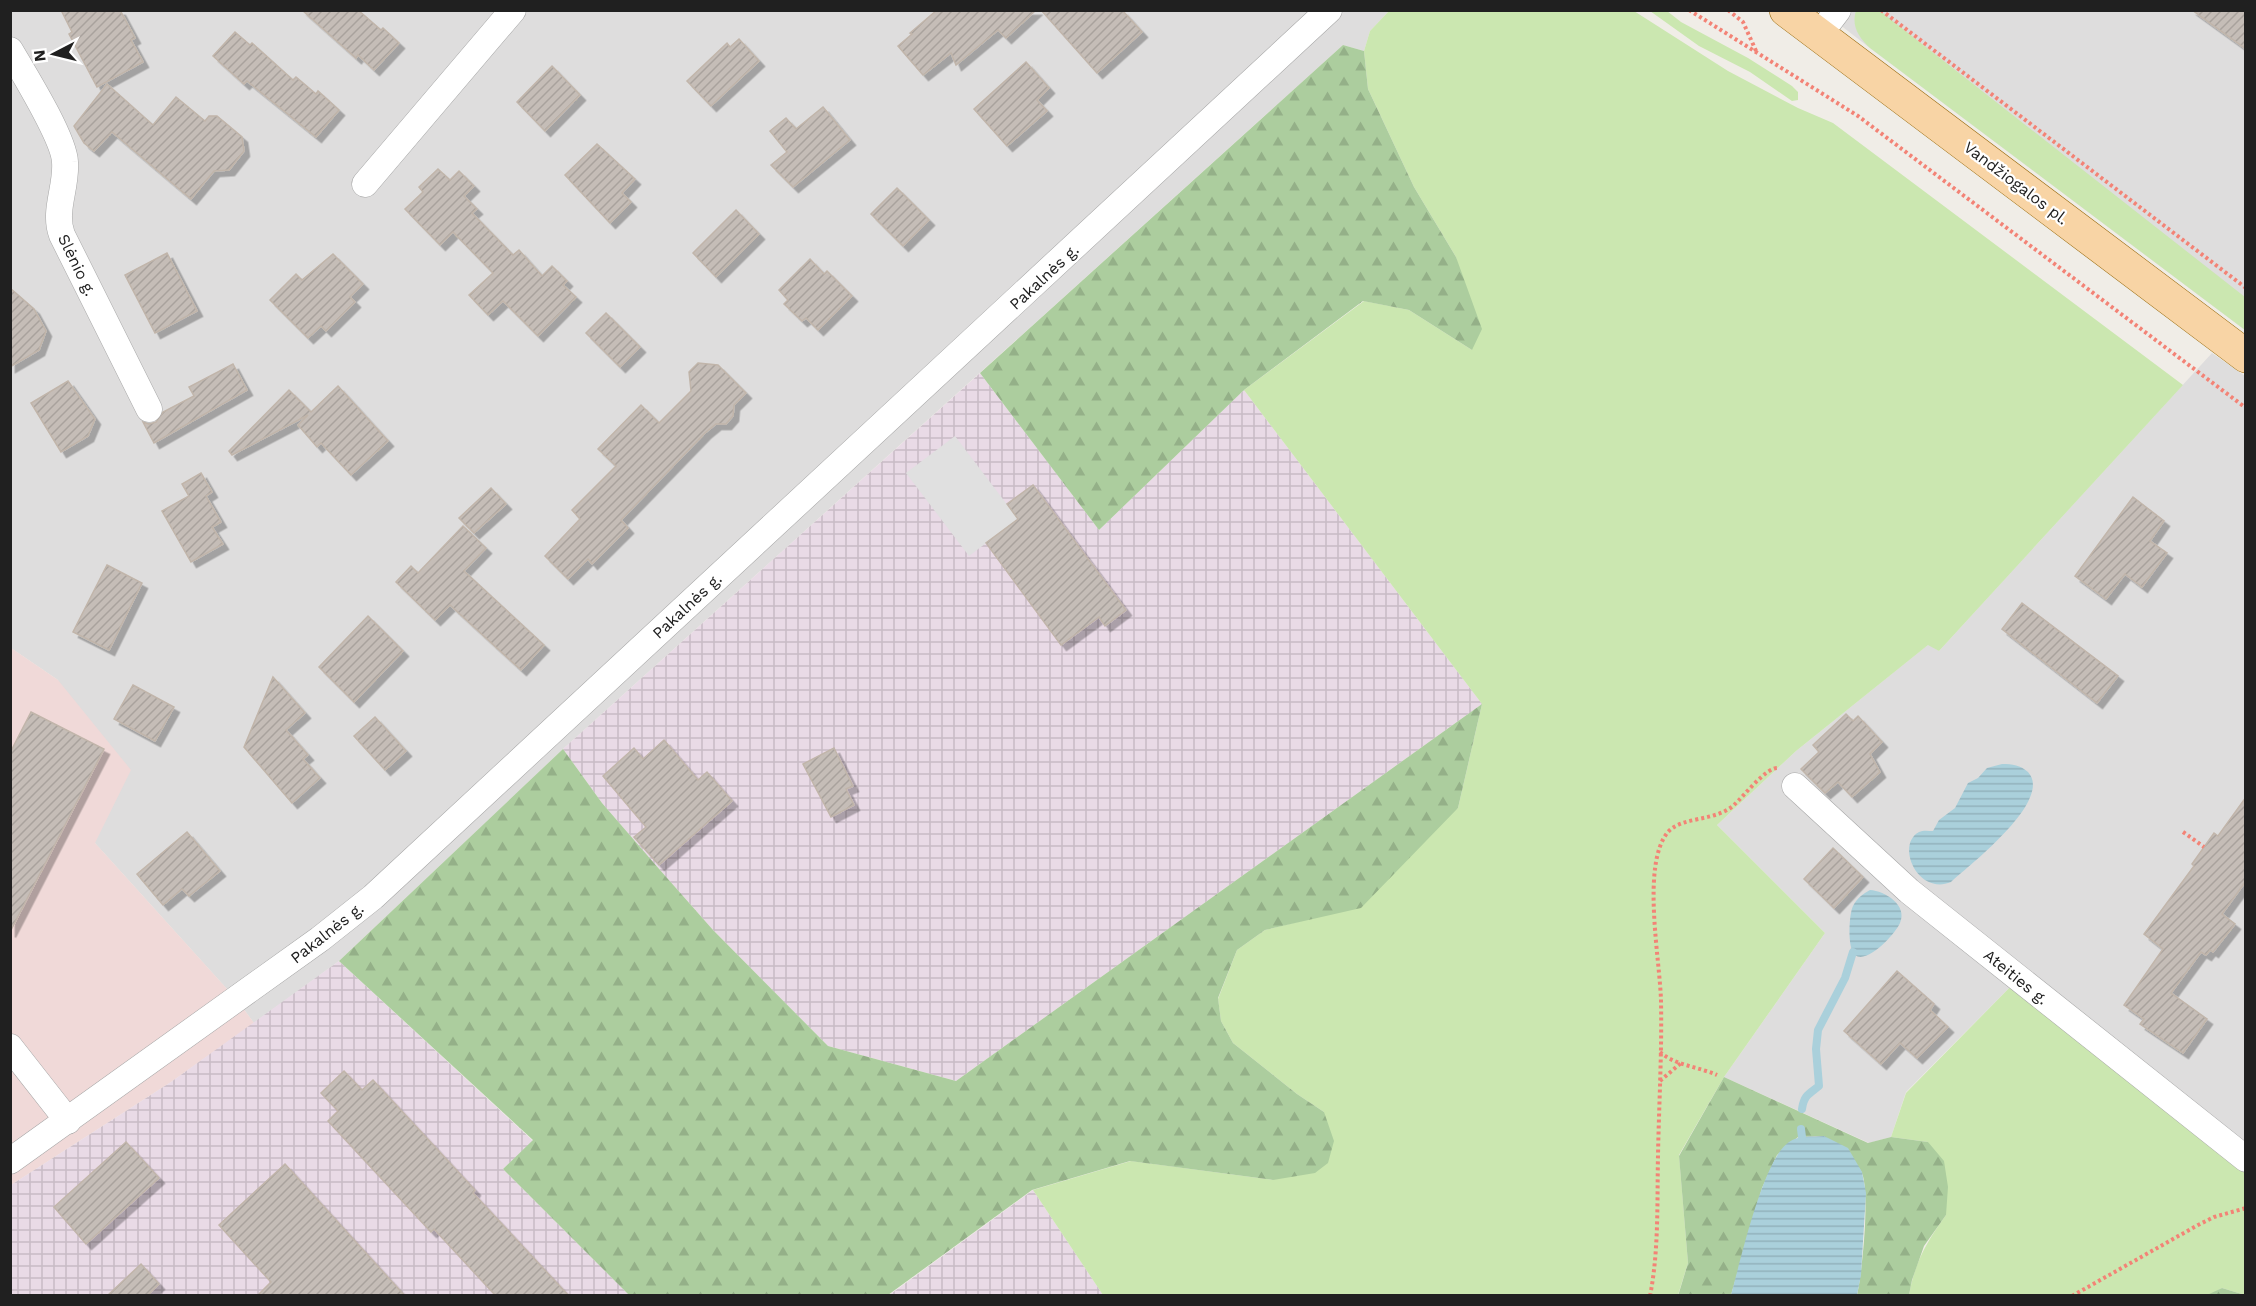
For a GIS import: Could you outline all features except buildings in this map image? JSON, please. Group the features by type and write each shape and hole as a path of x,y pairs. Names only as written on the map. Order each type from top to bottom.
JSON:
{"main road":[{"name":"Vandžiogalos pl.","path":"1786,10 1828,23 2246,356"}],"street":[{"path":"365,184 513,10"},
{"name":"Pakalnės g.","path":"10,1161 320,939 373,897 1329,10"},
{"name":"Slėnio g.","path":"10,50 64,153 66,164 58,217 62,236 150,409"},
{"name":"Ateities g.","path":"1795,786 1909,891 2246,1159"},
{"path":"10,1047 68,1121"}],"path":[{"path":"1689,10 1858,116 2246,408"},
{"path":"1728,10 1743,22 1757,54"},
{"path":"1881,10 2246,288"},
{"path":"1650,1296 1656,1244 1661,1001 1654,882 1655,861 1662,842 1675,825 1707,818 1727,810 1773,768 1779,768 1795,786"},
{"path":"2183,832 2204,847"},
{"path":"1660,1052 1671,1060 1701,1067 1717,1075"},
{"path":"1659,1082 1681,1062"},
{"path":"2072,1296 2198,1225 2214,1217 2246,1208"}],"shaded area":[{"path":"10,11 1389,11 1370,31 1364,51 1343,45 563,749 339,961 254,1023 237,1000 95,843 58,680 11,648"},
{"path":"1822,11 2245,11 2245,330 1870,48"},
{"path":"2212,353 2245,376 2245,1159 2018,979 1906,1092 1891,1137 1869,1143 1724,1077 1825,933 1717,825 1796,751 1929,644 1939,651"},
{"path":"980,373 1099,530 1244,390 1482,704 956,1081 828,1046 713,930 602,803 563,749"},
{"path":"955,436 1018,519 969,556 906,473"},
{"path":"11,648 58,680 131,770 95,843 237,1000 254,1023 171,1082 11,1185"},
{"path":"339,961 533,1141 503,1169 629,1295 11,1296 11,1185 171,1082"},
{"path":"1033,1190 1103,1295 888,1296"}],"green space":[{"path":"1389,11 1634,11 1728,71 1798,108 1833,123 2183,385 1939,651 1928,645 1796,751 1717,825 1825,933 1724,1077 1679,1155 1688,1263 1678,1295 1103,1295 1033,1190 1131,1161 1273,1180 1324,1112 1297,1094 1233,1043 1221,1021 1218,999 1237,950 1265,930 1305,920 1458,808 1482,704 1244,390 1364,301 1409,310 1472,350 1456,257 1414,187 1368,89 1364,51 1370,31"},
{"path":"1650,11 1667,11 1681,22 1748,58 1792,86 1798,92 1798,100 1792,101 1750,72 1699,46"},
{"path":"1856,11 1880,11 2245,297 2245,330 1870,48 1862,40 1855,27"},
{"path":"1343,45 1364,51 1368,89 1414,187 1456,257 1482,329 1472,350 1409,310 1363,301 1244,390 1099,530 980,373"},
{"path":"1482,704 1458,808 1361,908 1265,930 1237,950 1218,998 1221,1021 1233,1043 1297,1094 1324,1112 1334,1141 1328,1163 1315,1173 1273,1180 1130,1161 1032,1190 888,1295 629,1295 503,1169 533,1140 339,961 563,749 602,803 713,930 828,1046 956,1081"},
{"path":"2018,979 2245,1159 2245,1295 2222,1288 2207,1296 1909,1295 1922,1253 1946,1215 1928,1142 1891,1137 1906,1093"},
{"path":"1724,1077 1868,1143 1891,1137 1928,1142 1944,1161 1948,1187 1946,1215 1924,1246 1909,1295 1857,1295 1865,1232 1864,1180 1858,1167 1824,1136 1798,1137 1777,1155 1762,1188 1731,1295 1678,1296 1688,1263 1679,1156"},
{"path":"2222,1288 2245,1295 2207,1295"}],"water":[{"path":"2002,764 2016,765 2025,770 2033,784 2030,799 2020,815 1991,847 1951,882 1939,884 1929,882 1920,876 1910,857 1909,847 1912,838 1921,831 1933,831 1939,820 1955,808 1968,783 1978,778 1987,768"},
{"path":"1870,890 1882,893 1894,900 1902,916 1897,928 1880,947 1867,956 1860,957 1852,951 1850,916 1856,901"},
{"path":"1824,1136 1848,1148 1862,1172 1866,1193 1861,1275 1857,1295 1731,1295 1746,1237 1762,1189 1779,1152 1797,1138"}],"waterway":[{"path":"1802,1109 1806,1098 1819,1086 1816,1049 1818,1030 1845,978 1853,952"},
{"path":"1801,1129 1802,1137"}]}
